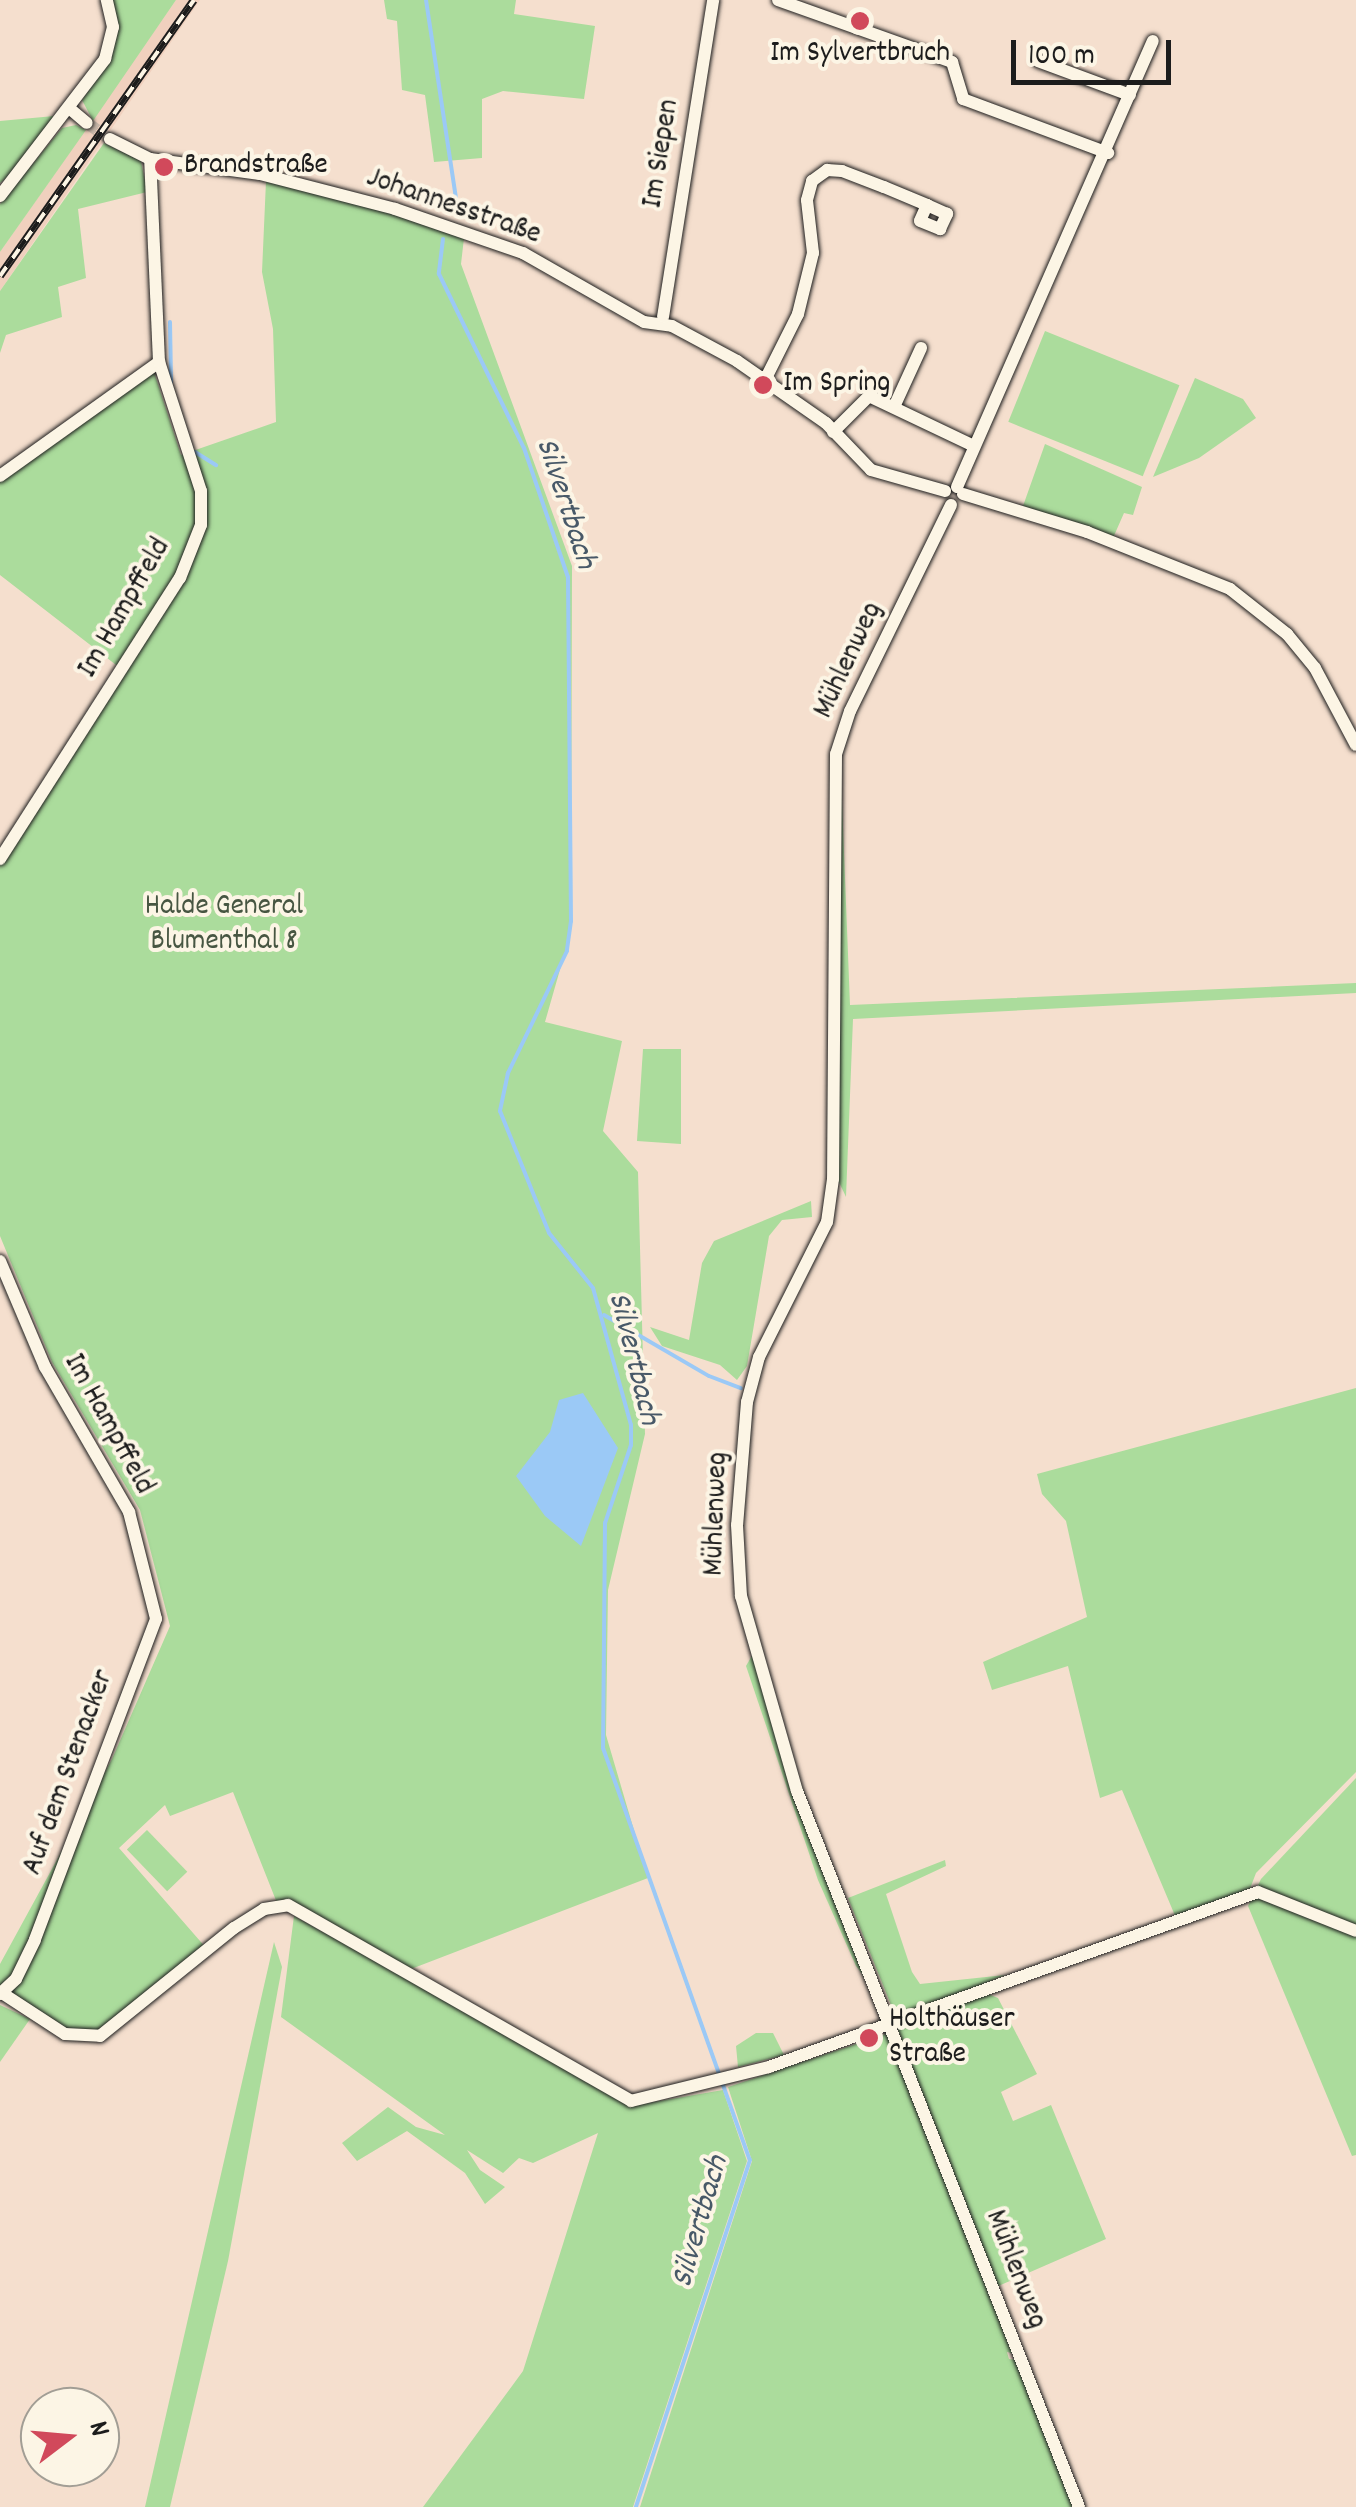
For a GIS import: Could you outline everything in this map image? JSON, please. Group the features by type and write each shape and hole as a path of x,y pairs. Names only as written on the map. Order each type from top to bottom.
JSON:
{"street":[{"path":"0,196 69,108 108,48 113,27 107,0"},
{"name":"Im Siepen","path":"662,321 713,0"},
{"path":"778,0 952,62 963,100 1108,152"},
{"name":"Mühlenweg","path":"1079,2507 797,1792 741,1596 737,1524 748,1402 759,1357 827,1222 833,1179 836,754 850,710 951,505 1108,152 1152,40"},
{"path":"1038,61 1130,95"},
{"path":"69,108 87,123"},
{"name":"Johannesstraße","path":"110,139 150,158 260,174 395,209 523,254 644,322 662,321 765,380 833,432 871,470 1087,532 1230,589 1287,634 1316,668 1356,745"},
{"path":"0,476 160,362 150,158"},
{"path":"765,380 798,314 813,253 808,200 812,181 828,170 842,171 927,205"},
{"path":"894,407 921,348"},
{"name":"Im Hampffeld","path":"0,859 180,578 201,525 201,491 160,362"},
{"path":"833,432 862,398 894,407 974,446"},
{"name":"Im Hampffeld","path":"0,1261 44,1367 128,1512 156,1619"},
{"name":"Auf dem Stenacker","path":"1,1993 35,1940 156,1619"},
{"path":"1,1993 64,2034 100,2036 234,1928 264,1909 288,1905 624,2098 734,2078 892,2026 1258,1892 1356,1931"}],"shaded area":[{"path":"176,0 200,0 0,291 0,252"}],"green space":[{"path":"112,0 176,0 93,121 82,100 111,58"},
{"path":"384,0 516,0 514,14 595,26 584,99 503,91 482,99 482,158 434,162 425,95 402,90 397,21 387,19"},
{"path":"54,116 8,177 0,183 0,121"},
{"path":"76,125 86,130 0,252 0,204 62,128"},
{"path":"104,143 141,161 147,192 78,209 86,278 58,287 62,317 6,335 0,353 0,291"},
{"name":"Halde General Blumenthal 8","path":"266,181 395,211 464,238 461,264 572,566 571,931 545,1022 622,1041 603,1131 638,1172 645,1434 608,1590 606,1735 648,1878 411,1969 277,1903 233,1792 170,1816 165,1805 119,1848 207,1949 97,2034 75,2034 0,1990 0,1964 112,1759 170,1626 140,1510 52,1362 0,1236 0,859 120,668 0,575 0,479 154,372 181,455 276,422 273,329 262,272"},
{"path":"1045,331 1179,385 1143,476 1008,422"},
{"path":"1195,378 1243,399 1256,418 1199,458 1153,477"},
{"path":"1045,444 1142,487 1133,515 1124,513 1113,538 1023,506"},
{"path":"841,776 850,1005 1356,983 1356,993 853,1019 846,1197 838,1180"},
{"path":"643,1049 681,1049 681,1144 637,1141"},
{"path":"811,1201 812,1217 782,1220 769,1236 747,1366 737,1380 720,1365 662,1346 650,1327 689,1340 702,1263 714,1241"},
{"path":"1356,1388 1356,1772 1256,1873 1248,1894 1176,1918 1122,1790 1100,1798 1068,1666 992,1690 983,1662 1087,1617 1066,1521 1042,1494 1037,1474"},
{"path":"754,1652 875,1991 856,1966 818,1880 746,1666"},
{"path":"1356,1778 1356,2155 1352,2156 1248,1906 1261,1879"},
{"path":"147,1830 187,1872 167,1891 127,1849"},
{"path":"945,1860 946,1866 886,1894 912,1972 920,1984 1005,1975 897,2020 848,1898"},
{"path":"294,1916 636,2105 723,2090 747,2161 633,2507 423,2507 523,2371 598,2133 533,2163 519,2158 503,2173 467,2150 480,2170 505,2187 485,2204 465,2173 407,2131 357,2161 342,2143 388,2107 416,2127 445,2135 281,2017"},
{"path":"274,1942 282,1967 228,2261 170,2507 145,2507"},
{"path":"988,1994 998,1998 1037,2074 1001,2092 1013,2121 1051,2105 1106,2239 996,2287 897,2027"},
{"path":"0,2005 30,2019 0,2062"},
{"path":"756,2033 773,2033 784,2055 738,2067 736,2046"},
{"path":"886,2034 895,2041 1017,2354 1007,2352 1009,2359 1017,2360 1077,2507 640,2507 752,2161 728,2087"}],"water":[{"path":"583,1393 618,1448 581,1546 545,1516 516,1476 550,1432 559,1400"}],"waterway":[{"name":"Silvertbach","path":"426,0 457,206"},
{"name":"Silvertbach","path":"443,239 439,274 524,448 568,577 571,921 567,951 508,1073 500,1111 549,1233 593,1288 631,1425 631,1445 605,1523 603,1748 750,2160 636,2507"},
{"path":"170,322 171,382"},
{"path":"195,452 216,465"},
{"path":"604,1315 709,1376 741,1388"}],"tunnel":[{"path":"87,123 110,139"}],"railway":[{"path":"0,276 194,0"}],"place":[{"name":"Im Sylvertbruch","path":"860,21"},
{"name":"Brandstraße","path":"164,167"},
{"name":"Im Spring","path":"763,385"},
{"name":"Holthäuser Straße","path":"869,2038"}]}
